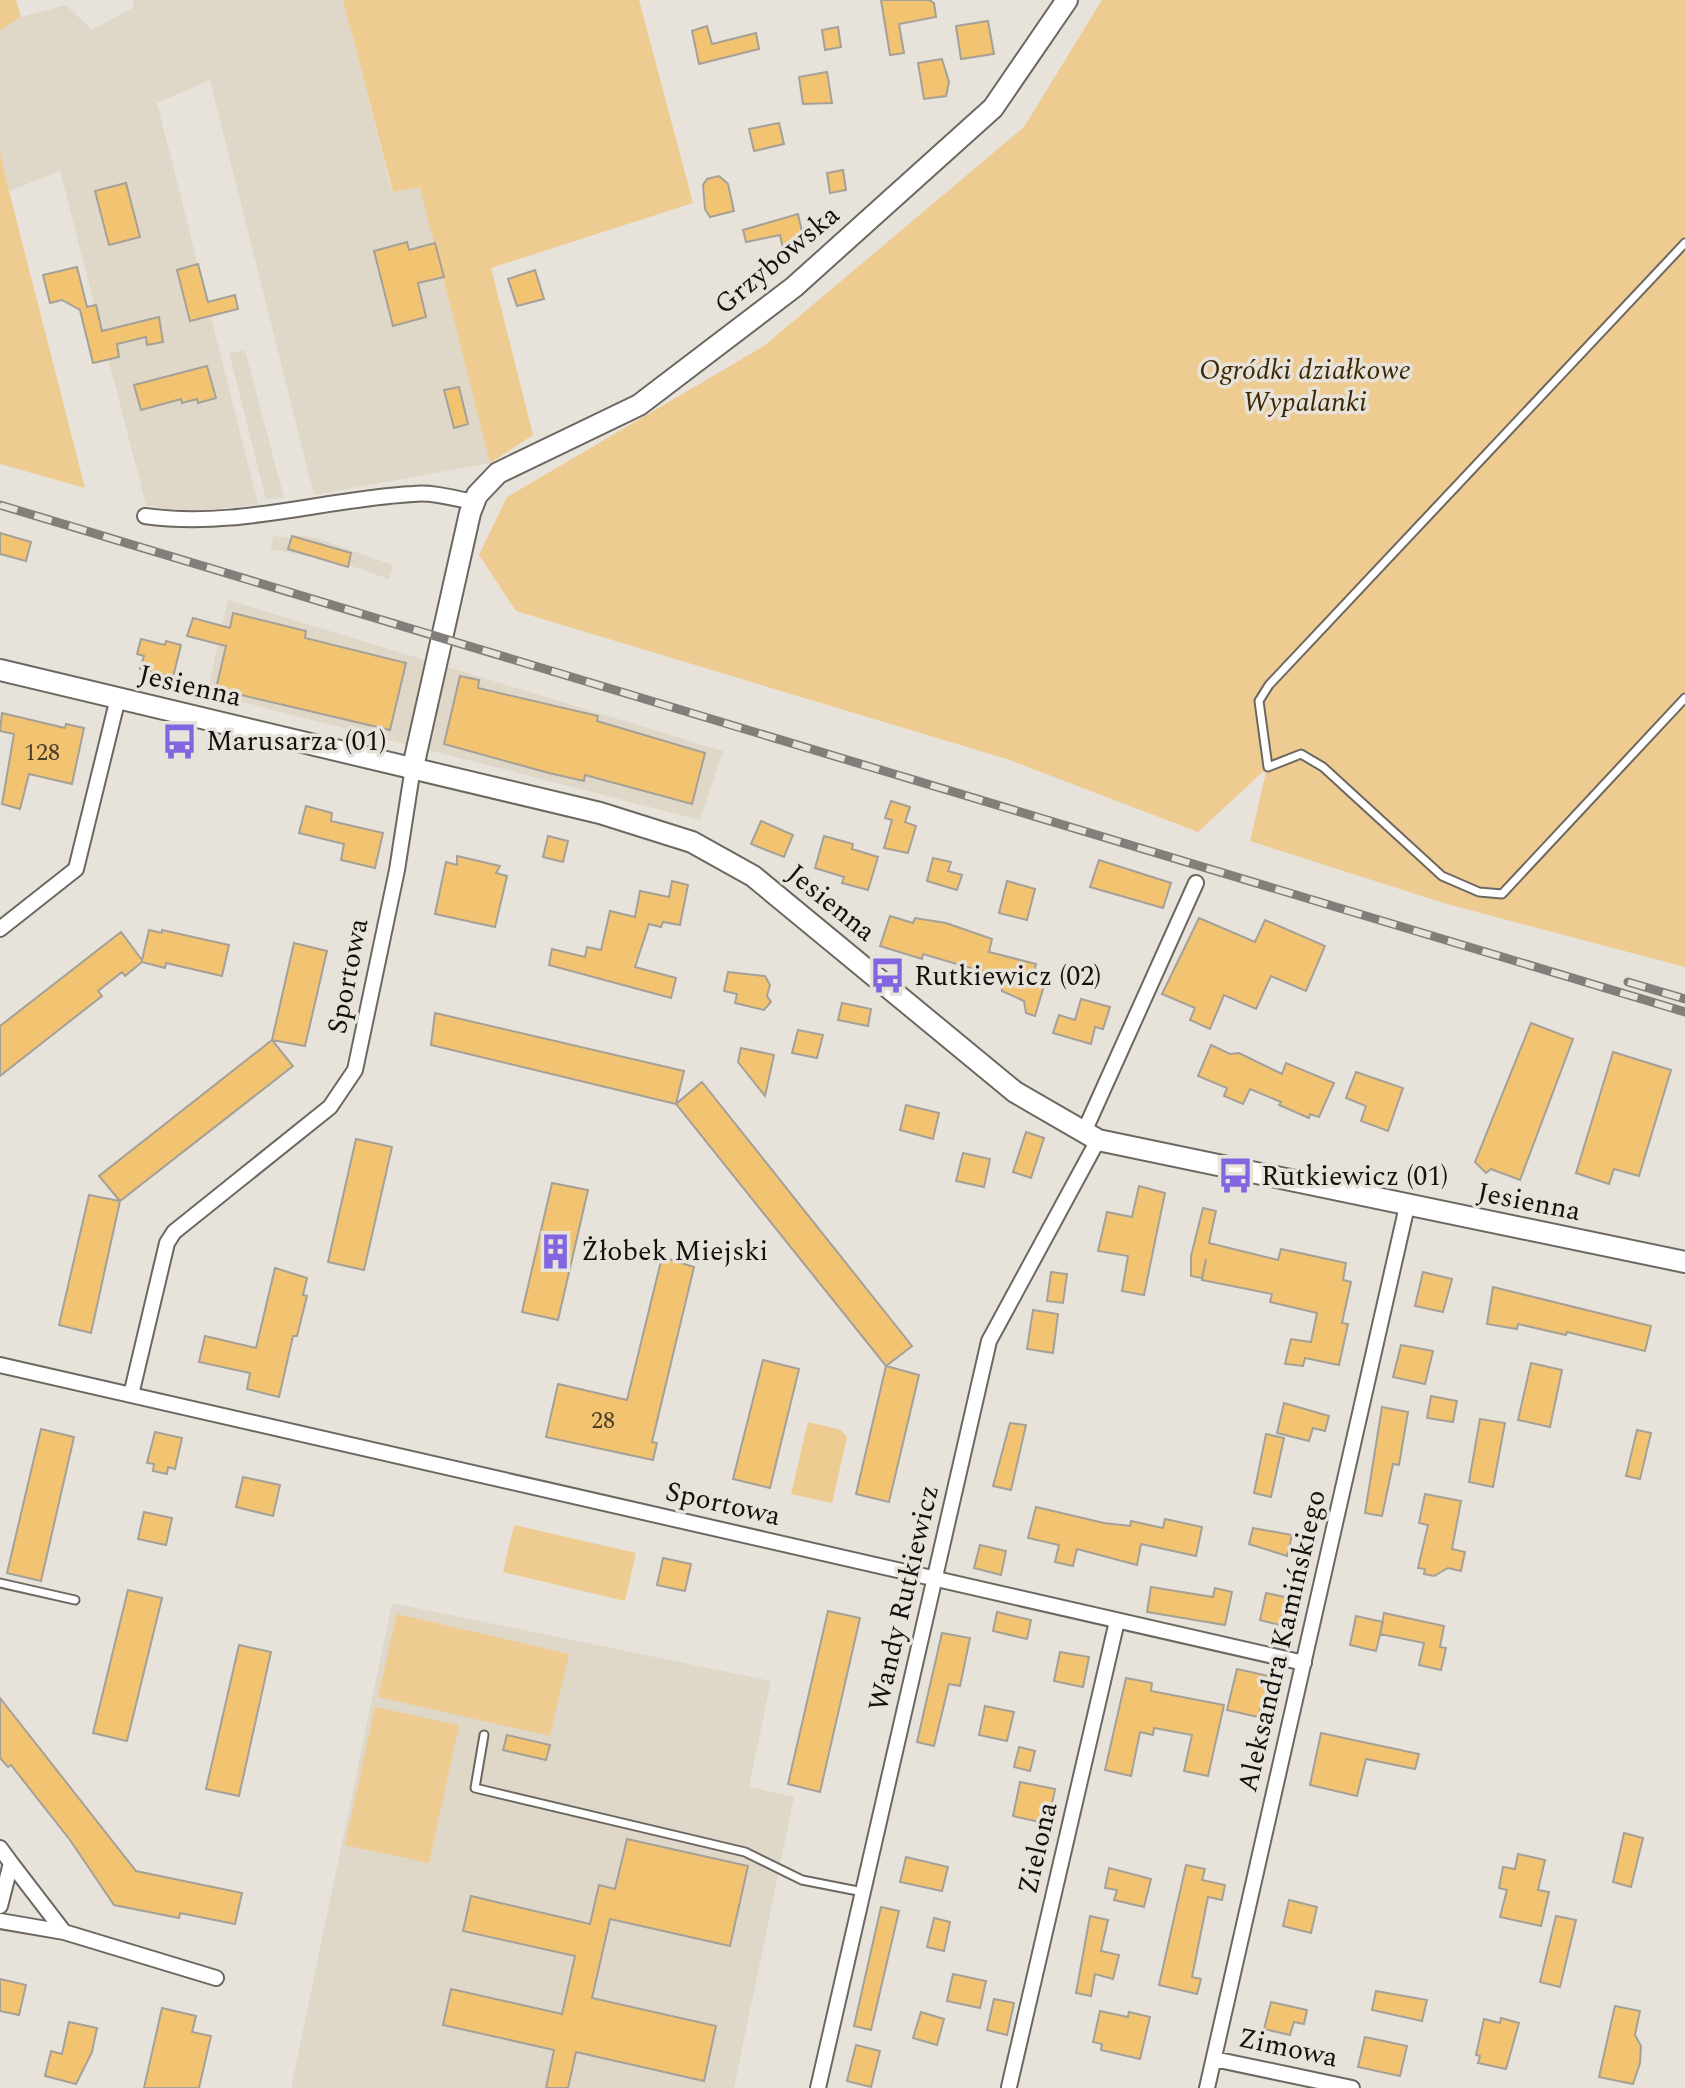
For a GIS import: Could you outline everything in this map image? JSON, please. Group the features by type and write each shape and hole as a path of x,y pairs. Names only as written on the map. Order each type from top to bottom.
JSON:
{"street":[{"name":"Grzybowska","path":"413,767 473,502 498,473 639,405 794,287 993,108 1067,0"},
{"path":"145,516 202,521 413,494 473,502"},
{"name":"Jesienna","path":"0,670 600,813 692,842 753,876 1015,1092 1091,1136 1407,1206 1685,1262"},
{"path":"0,929 76,869 118,698"},
{"name":"Sportowa","path":"131,1395 167,1243 174,1232 330,1107 355,1070 397,870 413,767"},
{"name":"Wandy Rutkiewicz","path":"818,2088 989,1341 1091,1136 1196,883"},
{"name":"Aleksandra Kamińskiego","path":"1207,2088 1407,1206"},
{"name":"Sportowa","path":"0,1365 1304,1663"},
{"name":"Zielona","path":"1011,2088 1117,1621"},
{"path":"0,1848 64,1932"},
{"path":"0,1906 11,1863"},
{"path":"0,1921 64,1932 216,1978"},
{"name":"Zimowa","path":"1214,2059 1352,2088"},
{"path":"999,2088 1011,2088"}],"lane":[{"path":"1685,243 1269,685 1259,701 1268,767 1301,754 1323,767 1442,876 1479,892 1502,894 1685,698"},
{"path":"0,1583 75,1600"},
{"path":"484,1735 475,1788 745,1852 802,1880 863,1892"}],"shaded area":[{"path":"133,0 343,0 392,192 420,186 490,463 314,495 210,80 157,103 258,504 185,513 146,505 60,171 9,191 0,152 0,30 21,17 66,5 92,30 134,7"},
{"path":"245,350 284,498 266,499 229,353"},
{"path":"294,535 316,538 393,565 389,579 345,564 271,549 273,536 293,538"},
{"path":"228,600 723,751 700,820 207,693"},
{"path":"392,1603 771,1681 749,1787 794,1797 734,2088 291,2088"}],"green space":[{"path":"0,0 16,0 21,17 0,30"},
{"path":"343,0 639,0 693,203 491,268 533,435 490,463 420,187 393,192"},
{"name":"Ogródki działkowe Wypalanki","path":"1102,0 1685,0 1685,967 1447,904 1250,841 1267,768 1198,832 1007,759 516,611 479,555 507,497 764,346 1024,127"},
{"path":"0,152 9,191 85,488 0,464"},
{"path":"808,1422 841,1430 847,1437 832,1503 791,1494"},
{"path":"514,1525 636,1553 625,1601 503,1572"},
{"path":"397,1614 569,1654 550,1736 378,1697"},
{"path":"375,1707 459,1725 429,1863 345,1845"}],"building":[{"path":"881,0 929,0 934,3 936,17 899,24 904,53 890,55"},
{"path":"988,21 994,54 961,59 956,26"},
{"path":"707,26 712,44 756,33 759,49 699,64 692,31"},
{"path":"838,27 841,47 825,50 822,30"},
{"path":"942,59 949,82 946,96 924,99 918,63"},
{"path":"827,72 832,103 803,104 799,77"},
{"path":"779,123 784,144 754,151 749,129"},
{"path":"843,170 846,190 830,193 827,173"},
{"path":"719,176 728,184 734,211 710,217 705,209 703,185 707,179"},
{"path":"126,183 140,237 109,245 95,191"},
{"path":"798,214 805,245 783,249 780,235 746,242 743,230"},
{"path":"407,242 409,250 435,243 444,277 418,283 426,317 393,326 374,251"},
{"path":"198,264 208,302 235,295 238,309 190,321 177,270"},
{"path":"77,267 87,307 96,305 102,331 159,317 163,342 147,345 146,337 117,344 119,357 93,363 80,310 62,300 50,303 43,275"},
{"path":"535,270 544,299 517,306 508,279"},
{"path":"207,366 216,398 198,403 197,399 182,403 181,399 141,410 134,385"},
{"path":"459,387 468,424 454,428 444,390"},
{"path":"0,533 31,542 26,561 0,554"},
{"path":"292,536 351,553 348,567 288,549"},
{"path":"233,613 306,631 305,638 406,663 390,730 216,689 226,646 187,636 193,618 230,628"},
{"path":"141,639 181,645 173,677 140,669 144,656 137,654"},
{"path":"460,676 479,680 478,688 598,716 597,721 705,753 692,804 585,775 584,781 549,773 444,744"},
{"path":"2,713 65,728 66,724 84,728 72,784 29,774 20,809 2,804 14,734 0,731"},
{"path":"891,801 910,807 905,822 916,826 908,853 884,848 892,820 885,818"},
{"path":"306,806 332,813 331,821 383,833 375,868 341,860 344,844 299,833"},
{"path":"761,821 793,835 784,857 751,844"},
{"path":"548,836 568,841 563,862 543,857"},
{"path":"824,836 853,844 852,849 878,857 868,890 842,883 844,877 815,868"},
{"path":"457,856 500,866 496,873 507,876 495,927 435,914 446,862 457,865"},
{"path":"933,858 951,862 948,871 962,875 957,890 927,881"},
{"path":"1099,860 1171,883 1163,908 1090,887"},
{"path":"672,881 688,885 680,925 663,922 661,927 649,924 635,967 676,978 671,998 549,965 552,949 585,957 587,947 601,950 610,911 635,917 640,891 669,897"},
{"path":"1007,881 1035,889 1027,920 999,913"},
{"path":"890,916 913,923 915,918 946,923 992,939 989,952 1036,964 1033,975 1046,979 1035,1016 1026,1013 1024,1001 1002,991 1001,977 923,954 922,959 880,946"},
{"path":"1199,918 1255,942 1265,920 1325,946 1306,991 1271,976 1256,1009 1224,995 1210,1029 1190,1020 1195,1008 1162,994"},
{"path":"149,930 229,945 222,976 166,963 165,968 142,962 125,976 122,972 98,991 102,996 0,1076 0,1026 121,932 142,960"},
{"path":"294,943 327,951 305,1046 272,1040"},
{"path":"728,972 765,976 770,985 767,996 771,1002 764,1010 735,1003 737,994 724,991"},
{"path":"1081,999 1110,1007 1103,1029 1095,1027 1091,1044 1053,1033 1059,1015 1075,1020"},
{"path":"842,1003 871,1009 868,1026 838,1020"},
{"path":"435,1013 684,1071 676,1104 431,1045"},
{"path":"1531,1023 1573,1039 1520,1180 1491,1169 1486,1173 1475,1162"},
{"path":"798,1030 823,1035 817,1058 792,1053"},
{"path":"272,1040 293,1066 120,1201 99,1176"},
{"path":"1211,1045 1230,1054 1239,1053 1282,1074 1286,1063 1334,1083 1319,1117 1310,1114 1309,1118 1250,1089 1243,1104 1224,1096 1227,1088 1198,1076"},
{"path":"741,1048 774,1055 765,1096 738,1062"},
{"path":"1613,1052 1671,1070 1639,1176 1614,1169 1609,1184 1576,1173"},
{"path":"1356,1072 1403,1088 1388,1131 1361,1121 1366,1106 1346,1098"},
{"path":"702,1082 912,1346 886,1366 676,1104"},
{"path":"906,1105 939,1113 933,1139 900,1130"},
{"path":"1026,1132 1044,1138 1031,1178 1013,1172"},
{"path":"356,1139 392,1147 364,1270 328,1262"},
{"path":"963,1153 990,1159 984,1187 956,1181"},
{"name":"Żłobek Miejski","path":"552,1183 588,1190 558,1320 522,1312"},
{"path":"1139,1186 1165,1193 1144,1295 1122,1291 1128,1256 1098,1251 1107,1212 1132,1217"},
{"path":"89,1195 120,1201 91,1333 59,1325"},
{"path":"1203,1208 1216,1211 1209,1243 1278,1260 1281,1249 1346,1263 1343,1280 1351,1282 1342,1323 1348,1324 1339,1365 1305,1358 1303,1366 1285,1364 1291,1339 1311,1342 1317,1313 1270,1302 1272,1294 1202,1280 1206,1259 1202,1278 1191,1276 1191,1256"},
{"path":"662,1257 694,1267 652,1442 657,1443 653,1460 546,1437 558,1384 627,1400"},
{"path":"275,1268 307,1278 303,1295 307,1296 297,1336 293,1336 279,1397 247,1389 250,1373 199,1362 205,1336 256,1348"},
{"path":"1051,1272 1067,1274 1063,1303 1047,1301"},
{"path":"1423,1272 1452,1279 1443,1312 1415,1306"},
{"path":"1493,1287 1651,1326 1645,1351 1567,1332 1566,1335 1518,1324 1517,1329 1487,1324"},
{"path":"1033,1310 1058,1314 1053,1353 1027,1349"},
{"path":"1401,1345 1433,1351 1425,1384 1393,1377"},
{"path":"763,1360 799,1369 770,1488 733,1479"},
{"path":"1531,1363 1562,1370 1550,1427 1518,1420"},
{"path":"886,1366 919,1375 889,1502 856,1494"},
{"path":"1431,1396 1457,1401 1453,1422 1427,1418"},
{"path":"1284,1403 1329,1416 1325,1431 1313,1428 1309,1441 1277,1433"},
{"path":"1382,1407 1408,1412 1399,1465 1393,1464 1382,1516 1365,1513"},
{"path":"1480,1419 1505,1423 1493,1487 1469,1482"},
{"path":"1010,1423 1026,1425 1011,1490 993,1486"},
{"path":"41,1429 74,1437 41,1581 7,1573"},
{"path":"1637,1430 1651,1433 1640,1479 1626,1476"},
{"path":"155,1432 182,1438 175,1469 168,1467 167,1474 153,1471 154,1464 147,1463"},
{"path":"1266,1434 1284,1438 1271,1497 1254,1493"},
{"path":"243,1477 280,1485 273,1516 236,1507"},
{"path":"1425,1494 1461,1501 1452,1549 1465,1552 1461,1571 1448,1568 1434,1576 1424,1574 1425,1569 1418,1568 1428,1525 1419,1523"},
{"path":"1036,1507 1104,1523 1130,1526 1131,1521 1163,1528 1165,1519 1202,1527 1196,1556 1141,1544 1137,1565 1077,1549 1073,1566 1055,1562 1059,1545 1028,1538"},
{"path":"144,1512 172,1518 166,1545 138,1539"},
{"path":"1253,1528 1292,1535 1287,1556 1249,1544"},
{"path":"980,1545 1006,1551 1001,1575 974,1568"},
{"path":"663,1558 691,1564 685,1591 657,1585"},
{"path":"1151,1587 1213,1597 1215,1588 1232,1592 1225,1625 1147,1612"},
{"path":"128,1590 162,1598 127,1741 93,1733"},
{"path":"1266,1593 1294,1599 1287,1627 1260,1620"},
{"path":"828,1611 860,1618 820,1792 788,1784"},
{"path":"997,1612 1031,1620 1027,1639 993,1631"},
{"path":"1384,1613 1444,1626 1440,1647 1446,1648 1441,1670 1419,1665 1424,1643 1380,1634"},
{"path":"1356,1616 1383,1622 1376,1651 1350,1645"},
{"path":"942,1633 970,1638 960,1686 949,1684 934,1746 917,1742"},
{"path":"239,1645 271,1652 239,1796 206,1789"},
{"path":"1060,1652 1089,1657 1083,1687 1054,1681"},
{"path":"1237,1669 1273,1677 1266,1707 1261,1706 1258,1717 1227,1710"},
{"path":"1126,1678 1152,1683 1151,1691 1224,1705 1208,1776 1184,1771 1192,1735 1154,1728 1153,1735 1140,1732 1131,1776 1105,1770"},
{"path":"0,1698 136,1871 242,1893 235,1924 180,1913 179,1918 114,1905 70,1840 11,1765 8,1767 0,1758"},
{"path":"985,1706 1014,1712 1007,1741 979,1735"},
{"path":"1321,1733 1419,1754 1415,1769 1366,1759 1357,1796 1310,1785"},
{"path":"507,1735 550,1745 546,1760 503,1750"},
{"path":"1019,1747 1035,1751 1030,1771 1014,1767"},
{"path":"1020,1782 1055,1789 1048,1824 1013,1816"},
{"path":"1624,1833 1643,1838 1631,1887 1613,1882"},
{"path":"627,1839 748,1866 730,1946 610,1919 592,1998 716,2026 704,2081 576,2052 568,2088 546,2088 554,2050 443,2025 451,1989 562,2014 575,1956 463,1931 471,1896 590,1924 599,1885 615,1889"},
{"path":"1518,1854 1545,1860 1538,1890 1549,1892 1541,1926 1500,1917 1507,1890 1499,1888 1503,1867 1515,1869"},
{"path":"906,1857 948,1867 942,1891 900,1882"},
{"path":"1186,1865 1205,1869 1202,1880 1225,1885 1222,1900 1208,1897 1192,1977 1201,1979 1197,1994 1159,1985"},
{"path":"1109,1868 1151,1879 1144,1907 1114,1900 1117,1890 1105,1888"},
{"path":"1289,1900 1317,1907 1311,1933 1283,1926"},
{"path":"881,1907 899,1911 871,2030 854,2026"},
{"path":"1090,1916 1108,1920 1101,1951 1119,1955 1113,1979 1095,1974 1091,1996 1076,1993"},
{"path":"1556,1916 1576,1920 1560,1987 1540,1982"},
{"path":"934,1918 950,1922 944,1951 927,1947"},
{"path":"953,1974 986,1981 980,2008 947,2001"},
{"path":"0,1979 26,1985 19,2015 0,2011"},
{"path":"1376,1991 1427,2000 1422,2021 1372,2010"},
{"path":"994,1999 1014,2003 1007,2035 987,2030"},
{"path":"1271,2002 1307,2010 1304,2024 1294,2022 1290,2035 1264,2029"},
{"path":"1615,2006 1640,2011 1635,2035 1641,2046 1640,2063 1633,2084 1599,2077"},
{"path":"162,2008 196,2016 192,2032 211,2036 199,2088 144,2088"},
{"path":"1100,2011 1128,2017 1129,2012 1150,2017 1140,2059 1101,2050 1102,2044 1093,2042"},
{"path":"921,2012 944,2019 937,2045 913,2038"},
{"path":"1501,2018 1519,2023 1506,2069 1478,2063 1480,2056 1476,2055 1484,2019 1500,2023"},
{"path":"69,2022 97,2028 92,2052 76,2084 45,2076 51,2051 62,2054"},
{"path":"1365,2037 1407,2046 1400,2076 1358,2067"},
{"path":"856,2045 880,2051 871,2087 847,2081"}],"railway":[{"path":"0,505 1685,1012"},
{"path":"1628,982 1685,999"}],"place":[{"name":"Marusarza (01)","path":"180,741"},
{"name":"Rutkiewicz (02)","path":"888,976"},
{"name":"Rutkiewicz (01)","path":"1235,1176"},
{"name":"Żłobek Miejski","path":"555,1251"}]}
